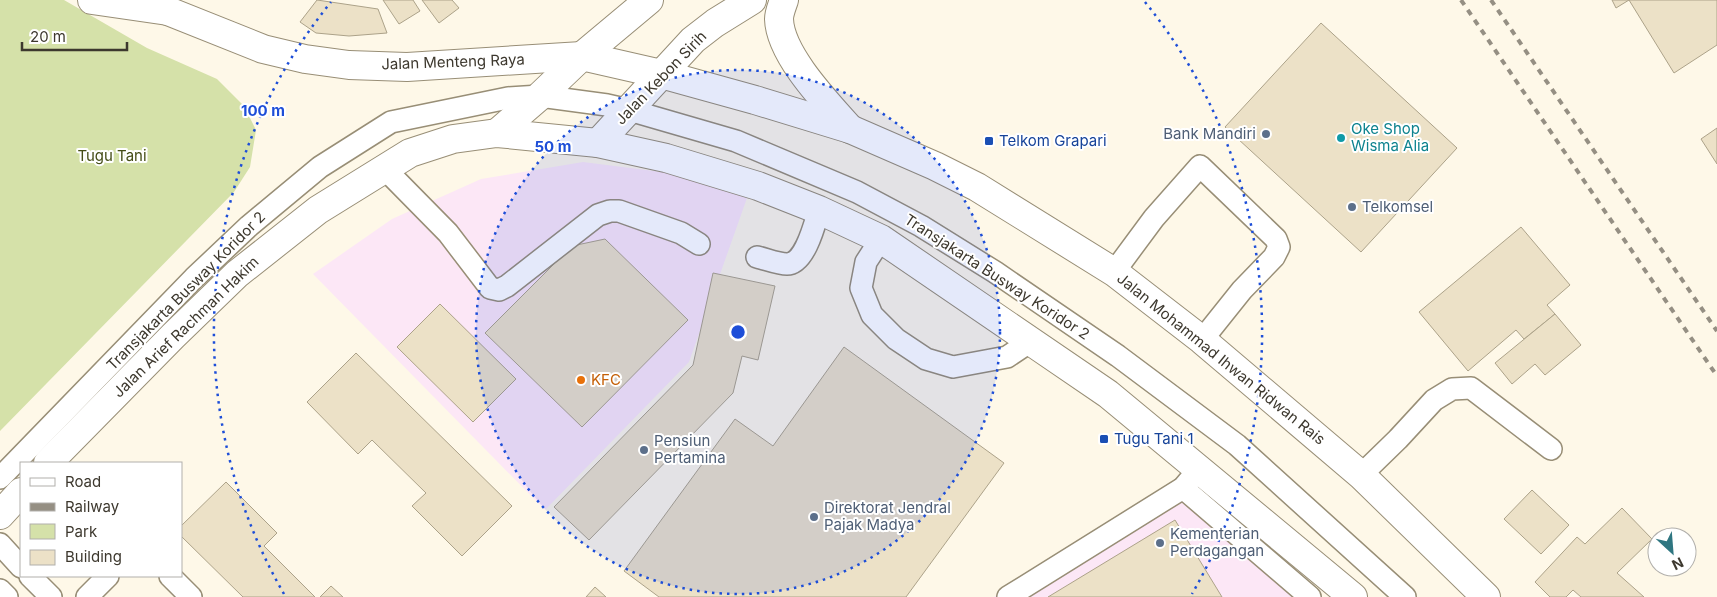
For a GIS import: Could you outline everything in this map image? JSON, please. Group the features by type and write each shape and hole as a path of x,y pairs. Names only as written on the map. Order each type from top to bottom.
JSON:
{"main road":[{"path":"92,0 162,6"},
{"path":"497,133 582,56 649,0"},
{"name":"Jalan Kebon Sirih","path":"598,143 693,40 715,23 752,0"},
{"path":"784,0 779,18 784,43 810,82 850,130"},
{"name":"Jalan Menteng Raya","path":"162,6 263,49 305,59 350,65 407,67 582,56"},
{"name":"Jalan Mohammad Ihwan Ridwan Rais","path":"582,56 661,74 755,100 850,130 935,166 977,187 1114,272 1202,340 1361,475 1486,597"},
{"path":"497,133 598,143 666,158 753,184 819,210 881,239 1108,394 1191,479 1352,597"},
{"name":"Jalan Arief Rachman Hakim","path":"50,462 173,336 237,274 318,210 410,153 453,139 497,133"},
{"path":"0,515 20,493"}],"lane":[{"name":"Transjakarta Busway Koridor 2","path":"0,478 242,232 320,167 391,122 508,98 540,96 629,110 736,141 857,192 921,226 994,272 1118,356 1237,445 1405,597"},
{"path":"1114,272 1154,218 1200,166 1276,239 1279,247 1274,257 1242,290 1202,340"},
{"path":"384,168 448,233 490,288 499,290 507,286 598,216 610,211 619,211 681,233 699,244"},
{"path":"757,257 788,265 796,261 807,244 819,210"},
{"path":"881,239 866,262 861,288 872,316 896,338 926,358 953,367 1007,357 1031,341"},
{"path":"1361,475 1434,400 1452,389 1471,388 1551,450"},
{"path":"1008,597 1191,479 1310,597"},
{"path":"0,544 20,566"},
{"path":"31,577 51,597"},
{"path":"87,597 107,577"},
{"path":"171,577 191,597"},
{"path":"0,590 7,597"}],"shaded area":[{"path":"583,162 670,173 747,198 689,362 545,510 313,274 392,219 481,179"},
{"name":"Kementerian Perdagangan","path":"1168,488 1308,597 994,597"}],"green space":[{"name":"Tugu Tani","path":"0,0 64,0 147,48 217,79 244,106 256,130 250,167 234,192 0,431"}],"building":[{"path":"317,0 378,9 387,33 349,36 316,33 300,22"},
{"path":"383,0 413,0 420,11 399,24"},
{"path":"422,0 452,0 459,8 439,23"},
{"path":"1612,0 1629,0 1616,8"},
{"path":"1629,0 1717,0 1717,45 1674,73"},
{"name":"Oke Shop Wisma Alia","path":"1321,23 1457,148 1361,252 1225,127"},
{"path":"1717,128 1717,164 1701,139"},
{"path":"1521,227 1570,285 1547,305 1555,314 1524,339 1516,330 1468,371 1419,312"},
{"name":"KFC","path":"605,239 688,320 582,427 485,333 572,246"},
{"name":"Pensiun Pertamina","path":"713,273 775,286 758,360 742,356 733,393 589,540 554,507 693,365"},
{"path":"440,304 516,379 473,422 397,347"},
{"path":"1555,314 1581,345 1545,375 1535,364 1512,384 1495,363"},
{"name":"Direktorat Jendral Pajak Madya","path":"844,347 1004,463 906,597 659,597 624,571 735,419 773,446"},
{"path":"356,353 512,506 462,556 412,506 426,493 372,440 358,454 307,402"},
{"path":"226,482 277,533 264,546 315,597 243,597 182,537 182,525"},
{"path":"1532,490 1569,525 1541,554 1504,519"},
{"path":"1622,508 1647,534 1647,544 1617,573 1644,597 1581,597 1573,590 1566,597 1550,597 1535,582 1577,537 1585,544"},
{"path":"1175,520 1222,597 1048,597"},
{"path":"331,586 343,597 320,597"},
{"path":"595,587 606,597 586,597"}],"railway":[{"path":"1461,0 1717,376"},
{"path":"1491,0 1717,331"}],"place":[{"name":"Bank Mandiri","path":"1266,134"},
{"name":"Oke Shop Wisma Alia","path":"1341,138"},
{"name":"Telkom Grapari","path":"989,141"},
{"name":"Telkomsel","path":"1352,207"},
{"name":"KFC","path":"581,380"},
{"name":"Tugu Tani 1","path":"1104,439"},
{"name":"Pensiun Pertamina","path":"644,450"},
{"name":"Direktorat Jendral Pajak Madya","path":"814,517"},
{"name":"Kementerian Perdagangan","path":"1160,543"}]}
